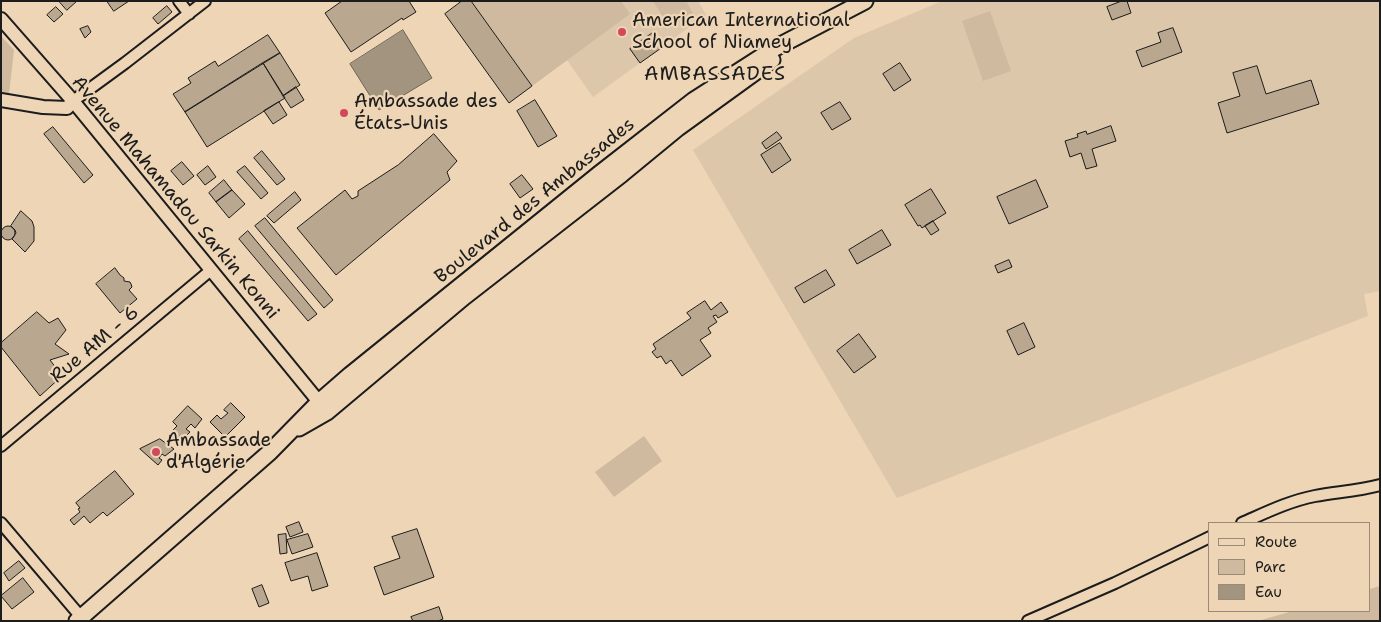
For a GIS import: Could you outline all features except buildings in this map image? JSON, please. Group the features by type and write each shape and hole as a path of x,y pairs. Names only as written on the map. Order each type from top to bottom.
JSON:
{"main road":[{"name":"Boulevard des Ambassades","path":"79,619 270,452 319,402 350,375 694,100 774,48 865,1"},
{"name":"Boulevard des Ambassades","path":"288,433 309,424 327,412 464,297 678,128 824,22"}],"street":[{"path":"179,1 189,14"},
{"path":"1,100 53,108 67,108 73,101 205,1"},
{"name":"Avenue Mahamadou Sarkin Konni","path":"1,19 73,101 319,402"},
{"name":"Rue AM - 6","path":"1,446 211,270"},
{"path":"1244,522 1288,504 1314,496 1361,490 1380,485"},
{"path":"1,523 79,619"},
{"path":"1028,621 1115,583 1208,538"}],"shaded area":[{"path":"471,1 698,1 706,15 593,97 567,60 532,86"},
{"path":"942,1 1380,1 1380,291 1364,294 1368,316 897,498 693,150 854,38"}],"green space":[{"path":"471,1 621,1 630,14 532,86"},
{"path":"653,1 686,1 693,13 670,28"},
{"path":"990,11 1011,71 983,81 962,21"},
{"path":"1,36 14,50 9,94 1,92"},
{"path":"644,436 662,461 614,497 595,472"},
{"path":"1380,586 1380,621 1258,621 1290,612 1371,612 1371,589"}],"water":[{"path":"403,30 432,78 379,110 350,64"}],"place":[{"name":"American International School of Niamey","path":"622,32"},
{"name":"Ambassade des États-Unis","path":"344,113"},
{"name":"Ambassade d'Algérie","path":"156,452"}],"district":[{"name":"AMBASSADES","path":"715,75"}]}
